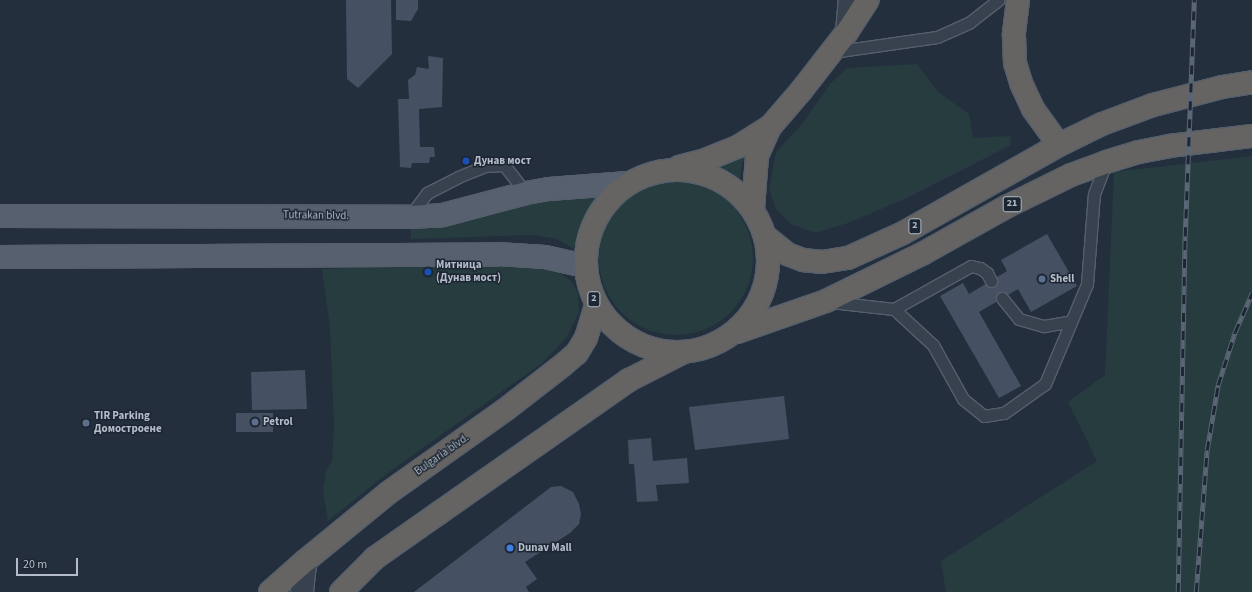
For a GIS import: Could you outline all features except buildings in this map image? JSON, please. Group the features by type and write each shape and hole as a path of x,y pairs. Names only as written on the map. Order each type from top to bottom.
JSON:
{"highway":[{"name":"2","path":"753,210 757,156 770,126 801,91 847,32 868,0"},
{"path":"1018,0 1014,35 1015,63 1021,83 1033,109 1059,145"},
{"name":"2","path":"765,236 787,254 803,260 822,262 848,258 910,229 1059,145 1102,124 1153,105 1222,87 1252,82"},
{"path":"671,169 705,160 739,146 770,126"},
{"name":"21","path":"734,333 826,301 922,254 1008,206 1071,175 1106,162 1169,146 1252,136"},
{"name":"2","path":"341,592 376,558 432,517 630,380 682,353 709,347 734,333 752,314 764,289 769,263 765,236 753,210 737,192 717,178 694,171 671,169 649,173 628,183 609,198 595,218 587,241 585,266 588,286 596,305 612,326 632,341 656,350 682,353"},
{"name":"Bulgaria blvd.","path":"270,592 305,561 388,493 504,410 563,365 577,352 586,338 592,325 596,305"}],"main road":[{"name":"Tutrakan blvd.","path":"0,216 409,217 443,215 526,193 576,186 628,183"},
{"path":"0,257 497,254 545,257 585,266"}],"street":[{"path":"847,32 850,0"},
{"path":"302,592 305,561"}],"lane":[{"path":"831,52 937,37 970,22 998,0"},
{"path":"894,309 933,346 963,399 984,416 1004,413 1045,384 1087,284 1094,194 1106,162"},
{"path":"409,217 427,193 458,177 485,166 504,165 526,193"},
{"path":"826,301 894,309 971,266 980,268 987,273 991,281"},
{"path":"1002,298 1019,319 1044,326 1071,321"}],"green space":[{"path":"917,64 938,92 969,114 973,138 1010,136 1011,145 907,198 848,223 815,233 791,224 776,209 769,189 776,152 802,124 831,83 847,68"},
{"path":"750,147 742,163 740,179 730,171 711,165"},
{"path":"1252,156 1252,592 946,592 941,561 1097,461 1068,402 1105,375 1114,172"},
{"path":"668,181 684,181 706,187 731,203 747,228 752,243 752,273 747,288 731,313 719,322 698,332 684,335 668,335 654,332 640,326 627,318 616,307 602,280 599,266 599,250 602,236 608,222 616,209 627,198 654,184"},
{"path":"594,197 596,202 584,220 575,246 572,248 557,239 534,235 411,239 411,228 449,225 500,206"},
{"path":"481,264 531,265 558,271 572,282 578,293 579,313 566,338 542,363 385,475 328,521 323,491 326,472 332,461 334,426 330,328 322,269"}],"railway":[{"path":"1178,592 1185,236 1194,0"},
{"path":"1196,592 1207,450 1218,385 1235,332 1252,293"}],"place":[{"name":"Дунав мост","path":"466,161"},
{"name":"Митница (Дунав мост)","path":"428,272"},
{"name":"Shell","path":"1042,279"},
{"name":"Petrol","path":"255,422"},
{"name":"TIR Parking Домостроене","path":"86,423"},
{"name":"Dunav Mall","path":"510,548"}]}
